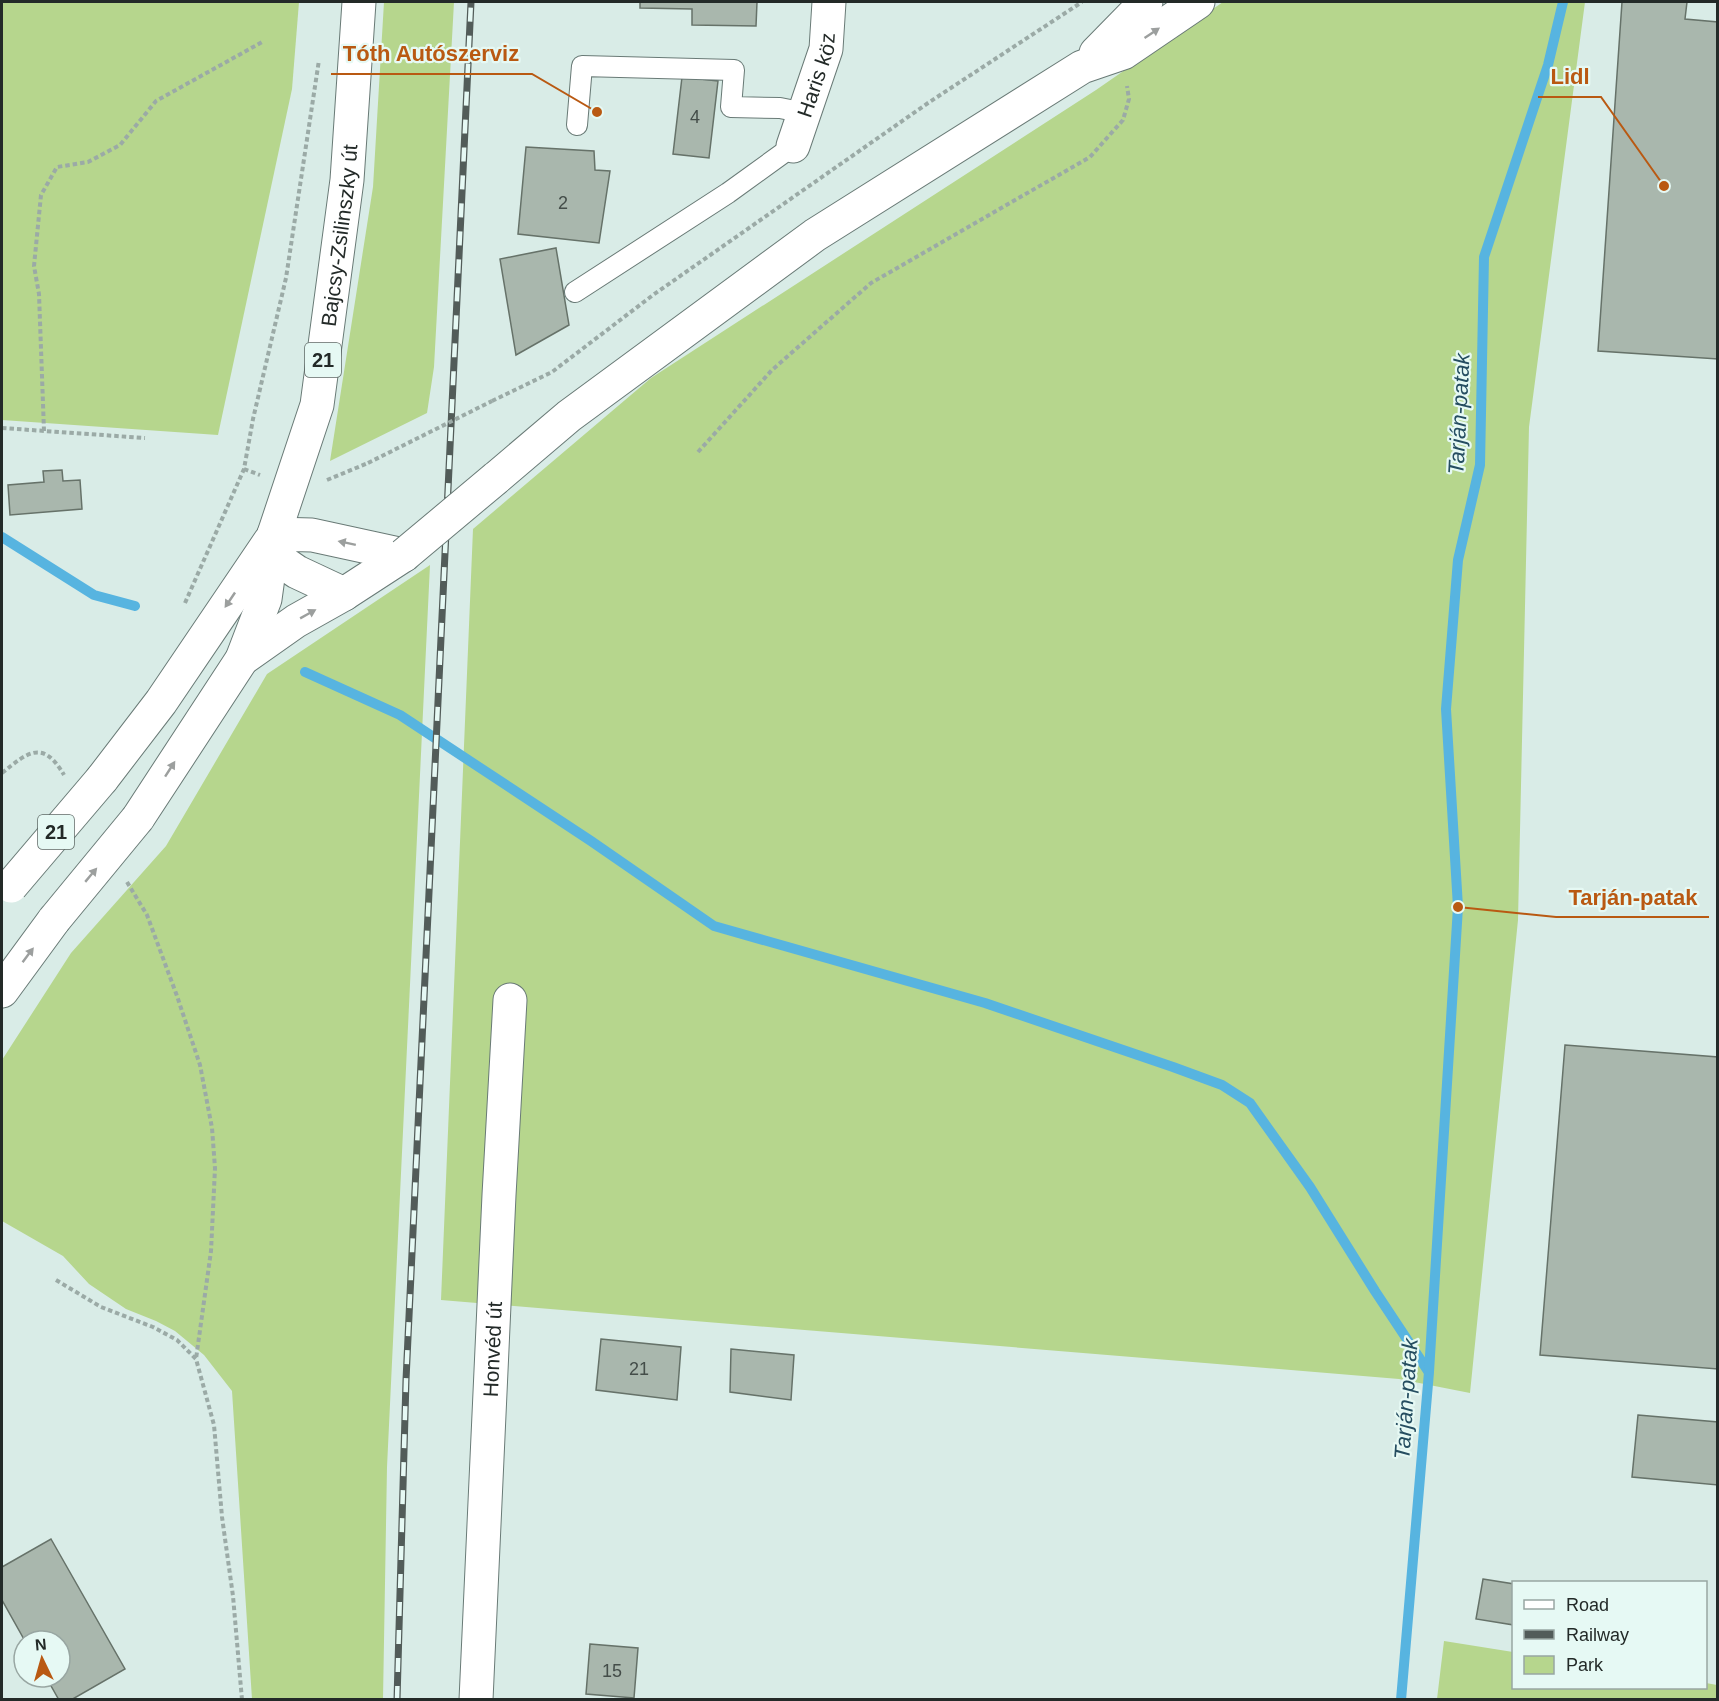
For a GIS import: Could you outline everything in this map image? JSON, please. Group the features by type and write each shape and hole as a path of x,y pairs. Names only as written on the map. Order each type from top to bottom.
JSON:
{"main road":[{"name":"Bajcsy-Zsilinszky út","path":"274,534 317,405 347,180 359,2"},
{"name":"Haris köz","path":"794,146 826,49 829,2"},
{"path":"1082,67 1146,2"},
{"path":"242,659 296,621 344,594 404,555 569,416 815,235 1082,67 1123,52 1198,2"},
{"path":"344,594 297,572 281,561 274,534 312,535 404,555"},
{"name":"21","path":"2,991 54,920 138,818 242,659 265,599 274,534"},
{"name":"21","path":"6,892 102,779 161,702 274,534"},
{"name":"Honvéd út","path":"476,1700 510,1000"}],"lane":[{"path":"578,124 582,66 734,70 731,107 780,108 805,113"},
{"path":"575,292 728,194 794,146"}],"path":[{"path":"368,463 552,372 653,295 928,103 1082,2"},
{"path":"44,431 39,294 34,266 41,195 57,167 87,162 120,145 156,101 264,41"},
{"path":"185,604 244,469 253,419 286,278 320,52"},
{"path":"698,452 772,370 871,283 1090,157 1123,120 1129,99 1123,52"},
{"path":"2,428 144,438"},
{"path":"2,773 24,755 35,751 44,753 55,760 67,780"},
{"path":"125,880 147,915 177,996 200,1065 212,1128 215,1168 211,1251 196,1359 214,1425 242,1700"},
{"path":"56,1280 101,1307 153,1327 177,1340 196,1359"}],"green space":[{"path":"2,2 299,2 292,89 218,435 2,420"},
{"path":"384,2 454,2 434,367 427,413 330,461 373,187"},
{"path":"1223,2 1585,2 1529,427 1518,920 1470,1393 1399,1379 441,1300 473,529 651,378 1096,90"},
{"path":"430,565 387,1467 383,1699 252,1699 232,1391 204,1355 175,1331 126,1309 89,1284 63,1256 2,1221 2,1060 71,953 166,846 267,674"},
{"path":"1444,1641 1512,1652 1512,1689 1707,1689 1707,1683 1717,1685 1717,1699 1437,1699"}],"building":[{"path":"640,2 757,2 756,26 692,25 692,9 640,8"},
{"path":"1622,2 1687,2 1685,19 1718,22 1718,359 1598,351"},
{"path":"682,77 718,81 709,158 673,154"},
{"path":"526,147 594,151 595,170 610,171 599,243 518,234"},
{"path":"556,248 569,325 516,355 500,259"},
{"path":"62,470 63,481 80,480 82,509 10,515 8,485 44,482 43,471"},
{"path":"1565,1045 1718,1057 1718,1369 1540,1355"},
{"path":"601,1339 681,1347 677,1400 596,1390"},
{"path":"731,1349 794,1355 791,1400 730,1392"},
{"path":"1638,1415 1718,1422 1718,1485 1632,1477"},
{"path":"51,1539 125,1669 71,1700 59,1700 53,1689 72,1689 72,1629 18,1629 2,1600 2,1567"},
{"path":"1483,1579 1512,1584 1512,1625 1476,1619"},
{"path":"590,1644 638,1648 634,1698 586,1694"}],"waterway":[{"name":"Tarján-patak","path":"1401,1700 1429,1372 1458,907 1446,709 1458,560 1480,465 1484,257 1548,65 1563,2"},
{"path":"2,537 94,595 135,606"},
{"path":"305,672 400,715 591,841 714,926 985,1003 1222,1085 1250,1103 1310,1187 1428,1371"}],"railway":[{"path":"397,1700 406,1380 471,2"}],"place":[{"name":"Tóth Autószerviz","path":"597,112"},
{"name":"Lidl","path":"1664,186"},
{"name":"Tarján-patak","path":"1458,907"}]}
